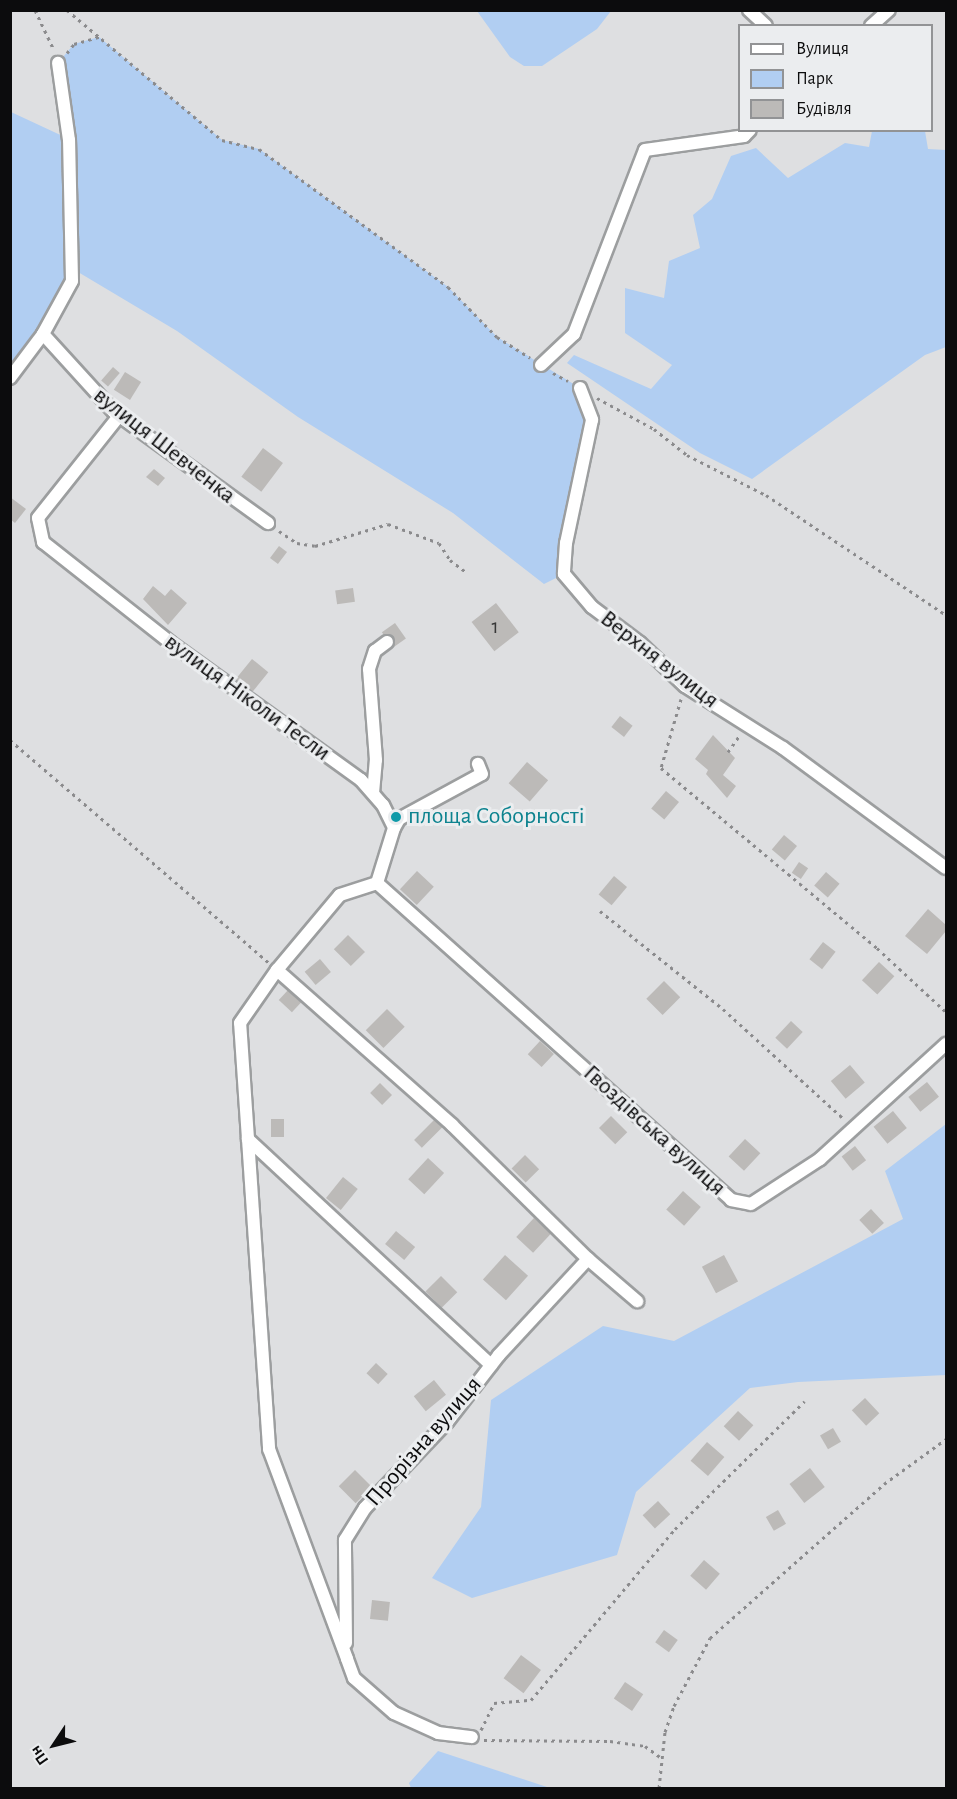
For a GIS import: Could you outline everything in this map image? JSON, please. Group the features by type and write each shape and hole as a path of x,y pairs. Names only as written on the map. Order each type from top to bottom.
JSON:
{"street":[{"path":"749,10 764,24"},
{"path":"873,24 889,10"},
{"path":"10,378 43,334 72,281 69,140 58,63"},
{"path":"541,366 574,334 645,150 744,136 748,132"},
{"name":"вулиця Шевченка","path":"43,334 119,416 267,523"},
{"name":"Верхня вулиця","path":"580,388 592,420 566,543 564,574 592,608 640,643 685,686 747,725 883,818 946,868"},
{"name":"вулиця Ніколи Тесли","path":"119,416 38,518 43,542 171,643 361,780 373,793 394,828"},
{"path":"373,793 376,760 369,669 375,651 387,642"},
{"path":"472,1737 438,1733 394,1713 354,1678 269,1449 240,1023 277,970 340,896 375,884 399,819 480,769"},
{"name":"Гвоздівська вулиця","path":"375,884 731,1200 751,1204 820,1159 946,1044"},
{"path":"277,970 452,1125 588,1259 637,1301"},
{"path":"248,1139 491,1365"},
{"name":"Прорізна вулиця","path":"347,1659 343,1614 345,1540 365,1508 447,1422 491,1365 588,1259"}],"path":[{"path":"35,10 58,63 74,44 99,37"},
{"path":"67,10 222,140 259,149 448,287 497,337 541,366 654,429 687,455 766,495 946,615"},
{"path":"267,523 297,543 315,546 388,524 439,543 450,560 467,573"},
{"path":"685,686 661,768 878,948 946,1012"},
{"path":"728,752 747,725"},
{"path":"10,740 277,970"},
{"path":"600,911 723,1009 854,1129"},
{"path":"472,1737 485,1726 494,1703 531,1700 675,1529 805,1401"},
{"path":"659,1788 665,1732 674,1706 710,1638 884,1484 946,1439"},
{"path":"472,1737 498,1742 531,1738 610,1741 645,1746 663,1759"}],"green space":[{"path":"477,11 611,11 597,29 542,66 524,66 510,57"},
{"path":"99,37 222,140 259,149 448,287 497,337 580,388 592,420 564,574 544,584 453,513 298,417 177,331 73,269 72,281 11,378 11,112 69,139 58,63 74,44"},
{"path":"872,132 925,132 928,149 946,150 946,347 925,355 752,479 700,453 567,363 574,355 651,389 672,365 625,333 625,288 664,298 669,261 700,248 693,215 712,199 731,156 756,148 788,178 845,143 869,147"},
{"path":"946,1124 946,1375 798,1382 750,1388 636,1492 617,1555 472,1598 432,1578 481,1507 491,1400 603,1326 674,1341 903,1219 885,1171"},
{"path":"438,1751 550,1788 411,1788 409,1783"}],"building":[{"path":"113,367 120,373 108,386 101,381"},
{"path":"125,372 141,382 130,400 114,390"},
{"path":"263,448 283,463 261,492 241,477"},
{"path":"154,469 165,478 158,486 146,477"},
{"path":"10,497 26,509 15,523 10,519"},
{"path":"279,546 287,552 278,564 270,558"},
{"path":"153,586 165,596 171,589 187,603 168,625 143,599"},
{"path":"353,588 355,602 337,604 335,591"},
{"path":"496,603 519,632 494,651 472,622"},
{"path":"395,623 406,639 393,648 382,632"},
{"path":"252,659 268,672 251,694 234,681"},
{"path":"620,716 633,726 624,737 611,727"},
{"path":"713,735 735,758 723,775 736,786 727,798 706,774 708,770 695,759"},
{"path":"527,762 548,780 530,802 509,783"},
{"path":"666,791 679,802 664,820 651,809"},
{"path":"784,835 797,846 785,860 772,850"},
{"path":"799,862 808,868 801,879 792,873"},
{"path":"417,871 434,887 417,905 400,889"},
{"path":"826,872 840,884 828,897 814,886"},
{"path":"614,876 627,887 612,905 599,894"},
{"path":"928,909 946,925 946,931 927,954 905,936"},
{"path":"348,935 365,952 351,966 334,949"},
{"path":"823,942 836,952 822,969 809,959"},
{"path":"320,959 331,972 316,985 305,972"},
{"path":"879,962 894,976 877,995 862,980"},
{"path":"664,981 680,997 663,1015 646,999"},
{"path":"289,989 302,1001 292,1012 279,1000"},
{"path":"387,1009 405,1027 383,1048 366,1030"},
{"path":"791,1021 803,1032 787,1049 775,1038"},
{"path":"540,1041 554,1054 542,1067 528,1054"},
{"path":"850,1065 865,1083 846,1099 831,1081"},
{"path":"927,1082 939,1097 920,1112 908,1097"},
{"path":"380,1083 392,1095 382,1105 370,1093"},
{"path":"893,1111 907,1128 887,1144 874,1127"},
{"path":"611,1116 627,1132 615,1144 599,1128"},
{"path":"436,1118 444,1126 422,1148 414,1140"},
{"path":"271,1119 284,1119 284,1137 271,1137"},
{"path":"745,1139 760,1153 744,1171 729,1157"},
{"path":"855,1146 866,1160 853,1171 842,1156"},
{"path":"525,1155 539,1169 526,1183 512,1168"},
{"path":"428,1158 444,1173 424,1194 408,1179"},
{"path":"343,1177 358,1189 341,1210 326,1198"},
{"path":"683,1191 701,1207 684,1226 666,1210"},
{"path":"871,1209 884,1223 872,1234 859,1220"},
{"path":"534,1218 551,1234 533,1253 516,1237"},
{"path":"396,1231 415,1247 404,1260 385,1244"},
{"path":"505,1255 528,1276 506,1300 483,1280"},
{"path":"724,1255 738,1281 716,1293 702,1267"},
{"path":"441,1276 457,1292 442,1308 425,1292"},
{"path":"376,1363 388,1374 378,1384 366,1373"},
{"path":"434,1380 446,1395 426,1411 414,1396"},
{"path":"865,1398 879,1413 866,1426 852,1410"},
{"path":"738,1411 753,1425 739,1441 724,1426"},
{"path":"833,1428 841,1442 828,1449 820,1436"},
{"path":"707,1442 724,1457 708,1476 691,1461"},
{"path":"810,1468 825,1487 804,1503 790,1484"},
{"path":"355,1470 372,1487 356,1503 339,1486"},
{"path":"658,1501 670,1514 655,1528 643,1515"},
{"path":"778,1510 786,1524 774,1531 766,1517"},
{"path":"704,1560 720,1574 706,1590 690,1576"},
{"path":"372,1600 390,1602 388,1621 370,1619"},
{"path":"664,1630 678,1640 669,1652 655,1642"},
{"path":"521,1655 541,1670 524,1693 504,1678"},
{"path":"625,1682 643,1694 632,1711 614,1699"}],"place":[{"name":"площа Соборності","path":"396,817"}]}
